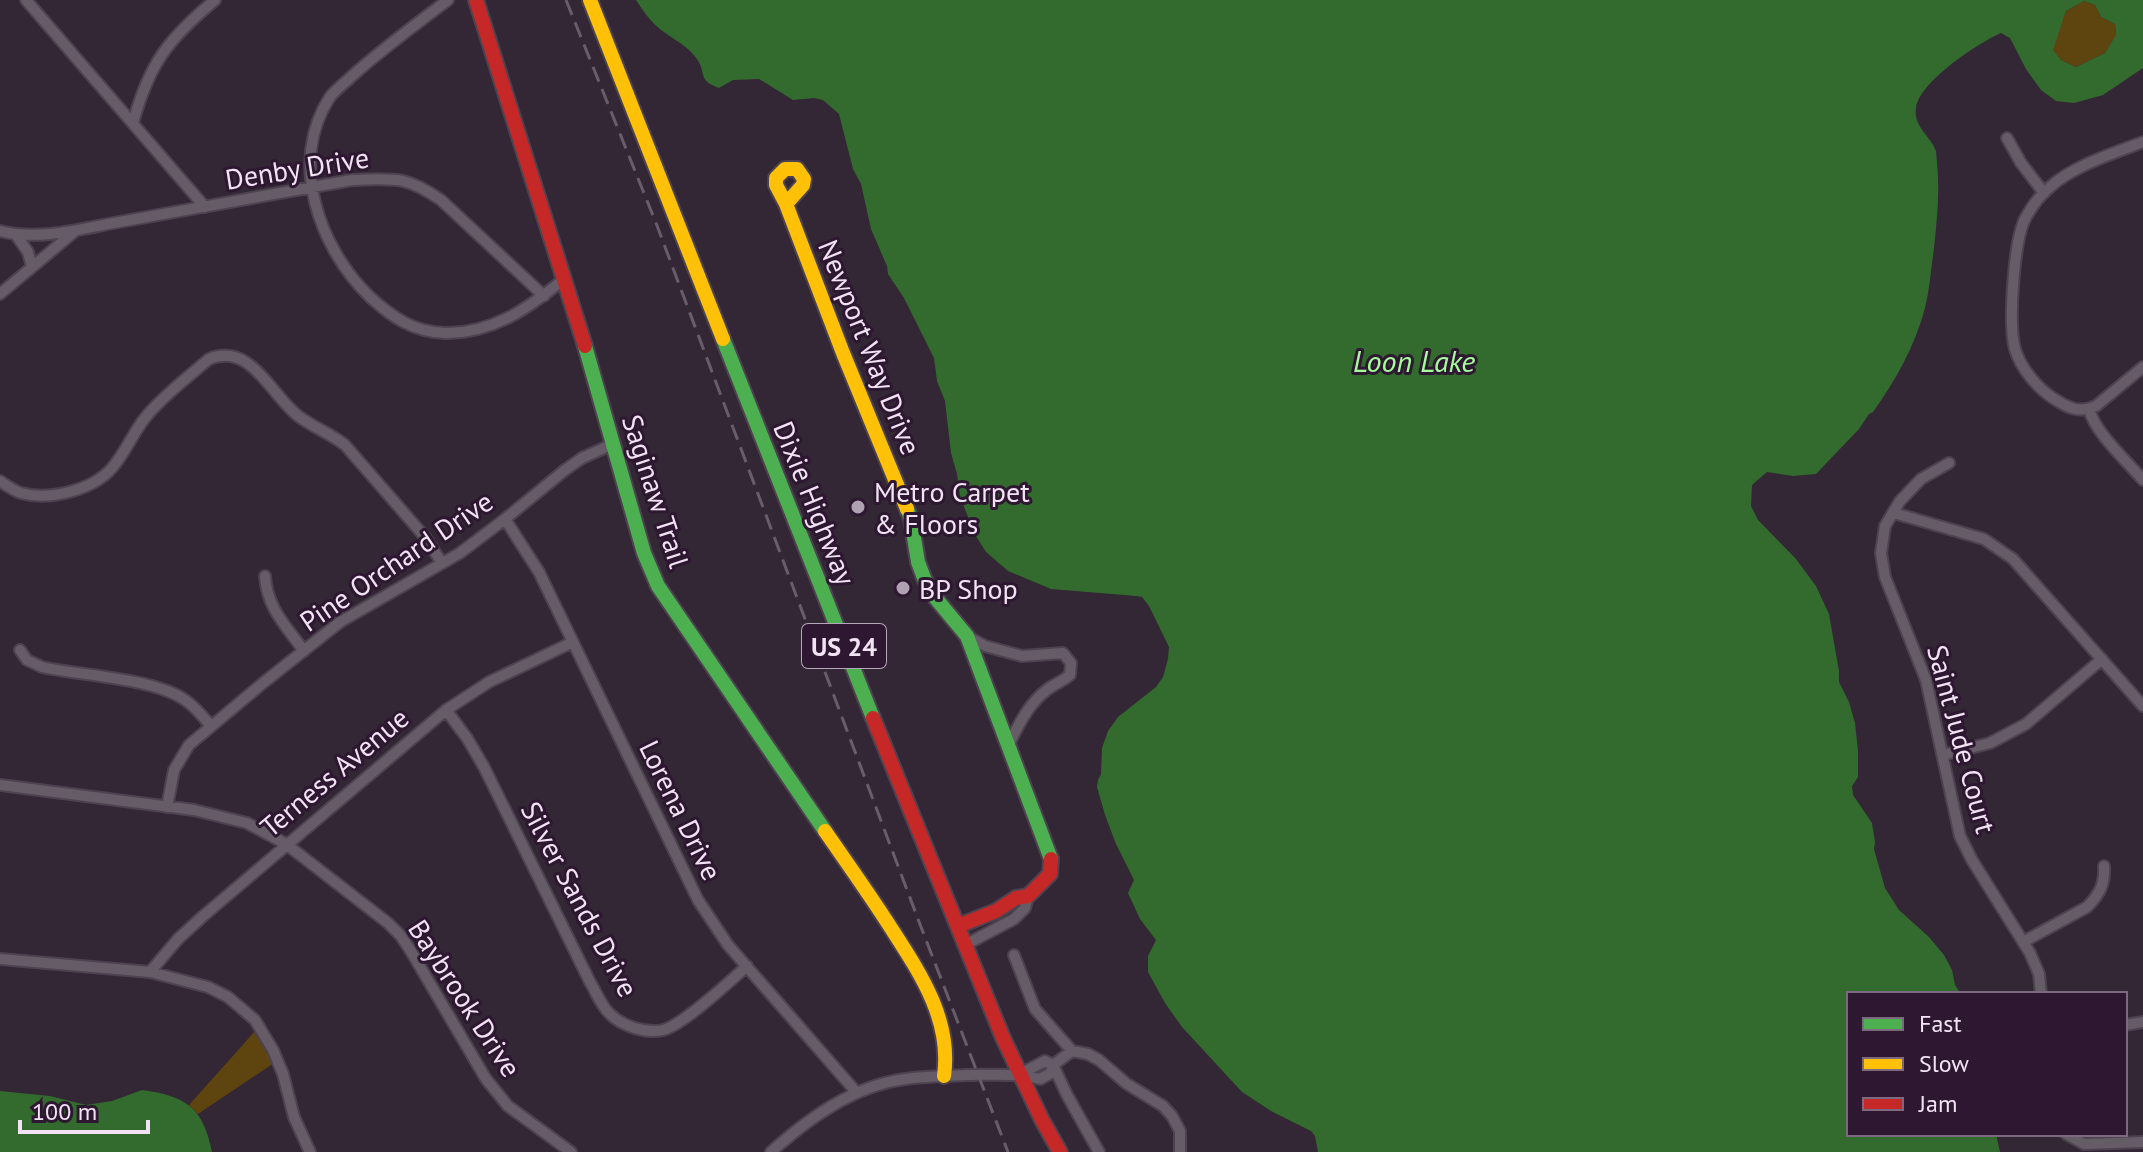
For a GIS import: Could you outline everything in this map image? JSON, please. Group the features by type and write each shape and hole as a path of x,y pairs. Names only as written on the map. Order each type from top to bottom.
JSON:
{"street":[{"path":"26,0 205,207"},
{"path":"133,123 144,86 162,54 215,0"},
{"path":"448,0 331,95 317,123 310,152 318,217 345,269 390,316 409,325 443,333 470,332 525,310 564,279"},
{"name":"Saginaw Trail","path":"476,0 564,279 641,542 658,586 925,982 943,1029 944,1076"},
{"name":"Dixie Highway","path":"590,0 842,642 965,945 1003,1038 1060,1152"},
{"path":"2007,138 2044,193"},
{"path":"2143,142 2069,174 2044,193 2023,225 2015,261 2012,302 2015,348 2026,372 2053,399 2075,410 2089,409 2102,402 2143,367"},
{"name":"Denby Drive","path":"0,231 16,235 74,232 352,180 406,180 421,186 459,217 544,296"},
{"name":"Newport Way Drive","path":"786,204 911,519 918,562 924,578 933,595 967,636 1051,855 1050,874 1028,896 1025,908 1014,919 965,945"},
{"path":"0,294 74,232"},
{"path":"16,235 28,252 32,267"},
{"path":"0,481 22,493 43,495 81,490 110,471 151,411 209,359 219,354 234,355 252,366 293,412 345,445 425,537 442,563"},
{"path":"2089,409 2099,429 2143,480"},
{"name":"Pine Orchard Drive","path":"167,807 174,770 189,745 211,726 340,622 460,553 574,464 613,444"},
{"name":"Saint Jude Court","path":"1949,463 1921,479 1900,501 1885,526 1881,553 1885,577 1922,666 1960,836 2023,942 2039,974 2041,992"},
{"path":"1894,513 1984,539 2013,559 2143,706"},
{"name":"Lorena Drive","path":"505,519 539,572 698,900 728,945 857,1093"},
{"path":"265,576 268,599 304,651"},
{"name":"Newport Way Drive","path":"967,636 985,646 1022,656 1063,653 1071,663 1070,675 1036,700 1009,744"},
{"name":"Terness Avenue","path":"150,972 178,939 446,710 489,682 573,642"},
{"path":"20,650 27,660 42,667 155,686 189,703 211,726"},
{"path":"1943,755 1990,743 2026,724 2102,659"},
{"name":"Silver Sands Drive","path":"446,710 484,767 590,982 609,1013 635,1027 662,1030 678,1024 747,966"},
{"name":"Baybrook Drive","path":"0,785 231,818 286,844 401,936 486,1079 508,1106 571,1152"},
{"path":"2023,942 2087,907 2102,890 2104,866"},
{"name":"Newport Way Drive","path":"958,926 996,911 1016,898 1028,896"},
{"path":"1014,955 1035,1009 1072,1051 1099,1060 1127,1084 1163,1106 1180,1131 1182,1152"},
{"path":"0,959 150,972 208,987 228,997 255,1020 273,1050 294,1117 310,1152"},
{"path":"771,1152 813,1117 865,1089 903,1079 944,1076 1020,1074 1040,1079 1051,1073 1053,1065 1072,1051"},
{"path":"1053,1065 1099,1152"},
{"path":"2067,1136 2074,1145 2143,1142"}],"shaded area":[{"path":"2084,1 2095,5 2101,17 2115,24 2116,36 2105,53 2076,67 2061,60 2052,50 2066,11"},
{"path":"257,1029 274,1063 198,1114 189,1105"}],"water":[{"name":"Loon Lake","path":"636,0 2143,0 2143,68 2103,95 2074,103 2056,101 2041,90 2010,38 2001,33 1965,54 1927,87 1916,114 1919,125 1936,151 1937,216 1927,300 1910,349 1873,412 1816,474 1793,476 1767,472 1752,485 1751,506 1758,520 1796,559 1816,586 1829,614 1839,682 1855,723 1858,777 1852,786 1853,795 1872,823 1874,849 1885,888 1899,910 1944,955 1960,992 1847,992 1847,1136 1996,1136 2000,1152 1318,1152 1311,1131 1242,1092 1182,1027 1148,972 1148,956 1156,940 1140,919 1128,893 1134,880 1116,844 1097,787 1102,748 1108,731 1118,717 1156,687 1163,677 1169,647 1149,606 1142,597 1051,589 1008,571 986,552 960,497 945,401 937,381 934,358 904,298 888,274 871,229 861,184 853,169 839,114 823,100 793,100 759,79 733,80 719,88 712,85 705,79 693,54 647,16","holes":["2084,1 2095,5 2101,17 2115,24 2116,35 2105,53 2076,67 2061,60 2053,50 2066,11"]},
{"path":"142,1090 170,1096 190,1106 203,1124 212,1152 0,1152 0,1091 50,1096 86,1105 112,1101"}],"railway":[{"path":"566,0 656,223 1008,1152"}],"traffic: fast":[{"path":"723,339 873,718"},
{"path":"585,346 644,553 658,586 825,831"},
{"path":"907,509 924,578 933,595 967,636 1051,859"}],"traffic: slow":[{"path":"590,0 723,339"},
{"path":"786,204 776,185 776,178 785,169 797,169 804,179 803,185 786,204 907,509"},
{"path":"825,831 923,980 943,1036 944,1076"}],"traffic: jam":[{"path":"476,0 585,346"},
{"path":"873,718 1003,1038 1060,1152"},
{"path":"958,926 996,911 1016,898 1028,896 1050,874 1051,859"}],"place":[{"name":"Metro Carpet & Floors","path":"858,507"},
{"name":"BP Shop","path":"903,588"}]}
